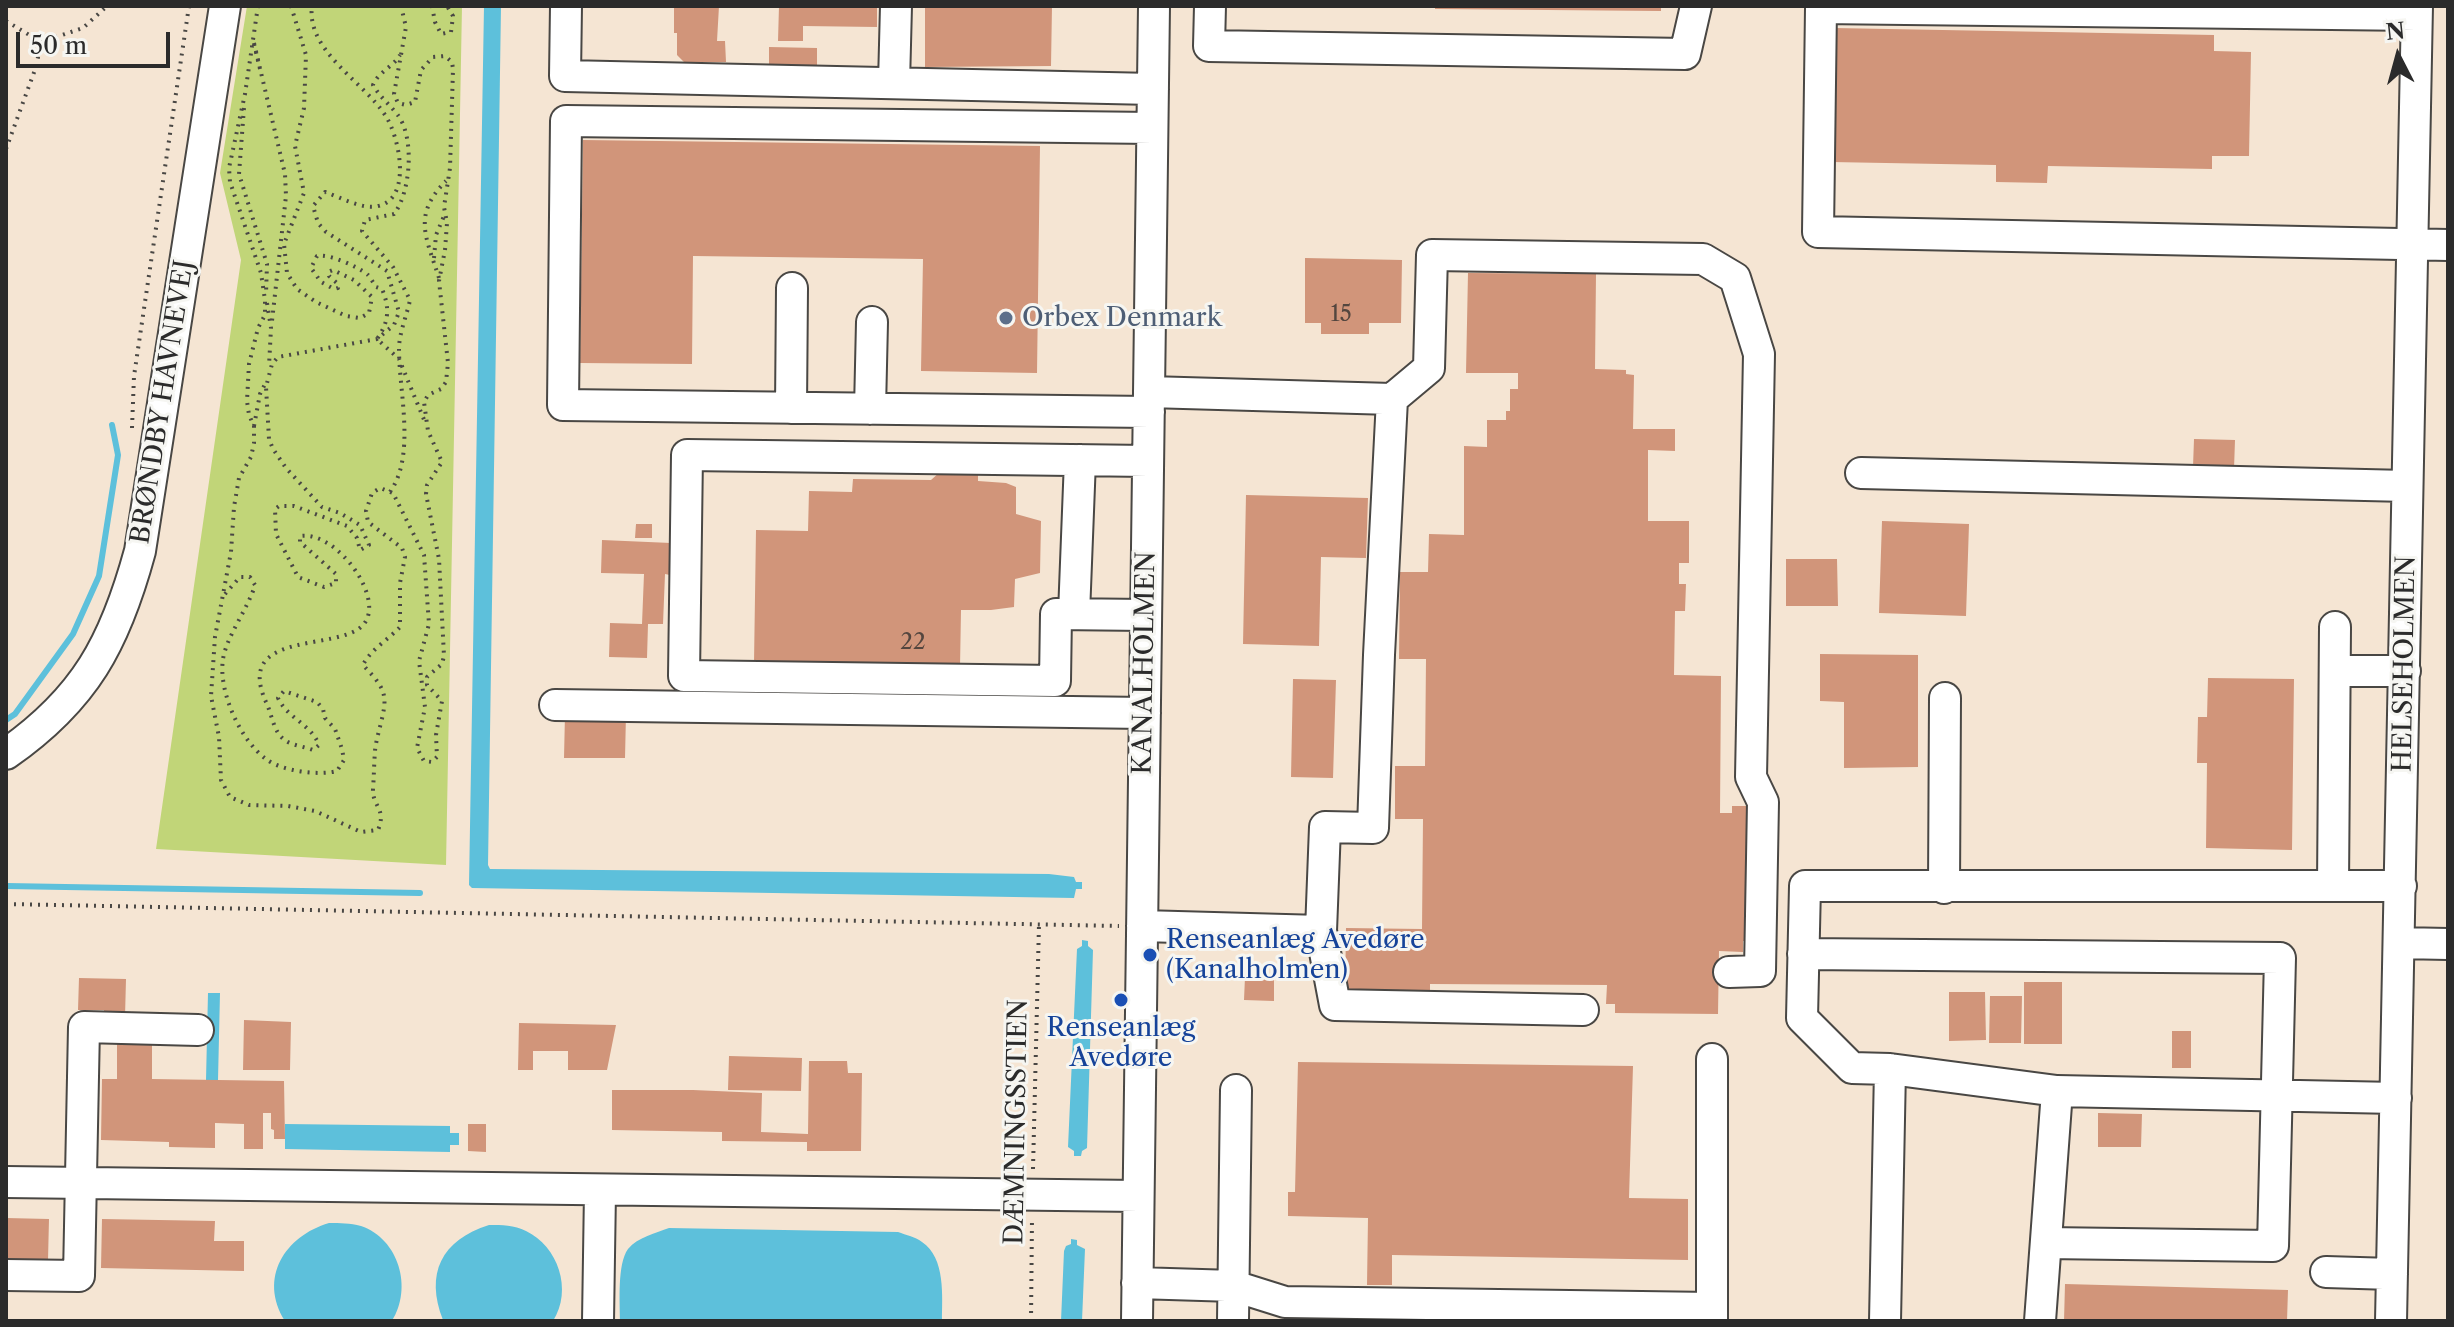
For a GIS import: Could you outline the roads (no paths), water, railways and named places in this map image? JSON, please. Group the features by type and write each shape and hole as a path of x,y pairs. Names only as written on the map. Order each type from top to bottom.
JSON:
{"street":[{"name":"BRØNDBY HAVNEVEJ","path":"6,754 34,734 72,696 103,652 126,603 140,551 225,6"},
{"path":"566,6 565,76 1153,89"},
{"path":"894,83 896,6"},
{"name":"KANALHOLMEN","path":"1137,1321 1154,6"},
{"path":"1210,6 1209,46 1685,54 1696,6"},
{"path":"2416,10 1821,8 1818,232 2448,245"},
{"name":"HELSEHOLMEN","path":"2391,1321 2416,10"},
{"path":"1152,128 566,121 563,405 870,409 1392,399 1429,368 1432,255 1703,259 1735,278 1759,354 1751,777 1763,802 1760,971 1729,972"},
{"path":"791,408 792,288"},
{"path":"870,409 872,322"},
{"path":"1392,399 1373,828 1325,827 1321,931 1335,1005 1583,1010"},
{"path":"1146,615 1056,614 1055,681 684,676 687,455 1148,461"},
{"path":"1074,614 1080,460"},
{"path":"1861,473 2407,486"},
{"path":"2333,886 2335,627"},
{"path":"2335,671 2405,671"},
{"path":"1944,888 1945,698"},
{"path":"555,705 1145,713"},
{"path":"2396,1098 2057,1091 1890,1069 1852,1068 1802,1018 1803,954 1805,886 2401,886"},
{"path":"1142,926 1321,931"},
{"path":"2399,943 2448,944"},
{"path":"1803,954 2280,958 2273,1246 2046,1243"},
{"path":"6,1275 79,1276 84,1027 198,1030"},
{"path":"1137,1283 1234,1286 1285,1302 1712,1314 1712,1059"},
{"path":"1885,1321 1890,1069"},
{"path":"1233,1321 1236,1090"},
{"path":"2040,1321 2057,1091"},
{"path":"6,1182 1138,1196"},
{"path":"598,1321 600,1191"},
{"path":"2326,1272 2392,1274"}],"water":[{"path":"484,6 501,6 490,869 1049,874 1074,877 1076,882 1082,882 1082,889 1076,889 1074,898 472,888 469,885"},
{"path":"1082,940 1088,941 1088,946 1093,950 1087,1148 1081,1156 1074,1156 1074,1151 1068,1147 1077,949 1082,946"},
{"path":"208,993 220,993 218,1080 206,1080"},
{"path":"285,1124 450,1126 450,1133 459,1133 459,1145 450,1145 450,1152 285,1149"},
{"path":"329,1223 361,1226 374,1232 393,1253 399,1266 401,1294 392,1321 285,1321 274,1289 280,1261 300,1238"},
{"path":"489,1225 512,1226 526,1231 547,1247 562,1283 559,1309 553,1321 443,1320 436,1288 441,1261 459,1240"},
{"path":"669,1228 898,1232 911,1236 930,1249 939,1268 942,1321 620,1321 624,1256 642,1238"},
{"path":"1071,1239 1077,1240 1077,1245 1085,1249 1082,1321 1061,1321 1064,1251 1071,1244"}],"waterway":[{"path":"6,720 15,714 73,634 99,576 118,455 112,425"},
{"path":"6,886 420,893"}],"place":[{"name":"Orbex Denmark","path":"1006,318"},
{"name":"Renseanlæg Avedøre (Kanalholmen)","path":"1150,955"},
{"name":"Renseanlæg Avedøre","path":"1121,1000"}]}
